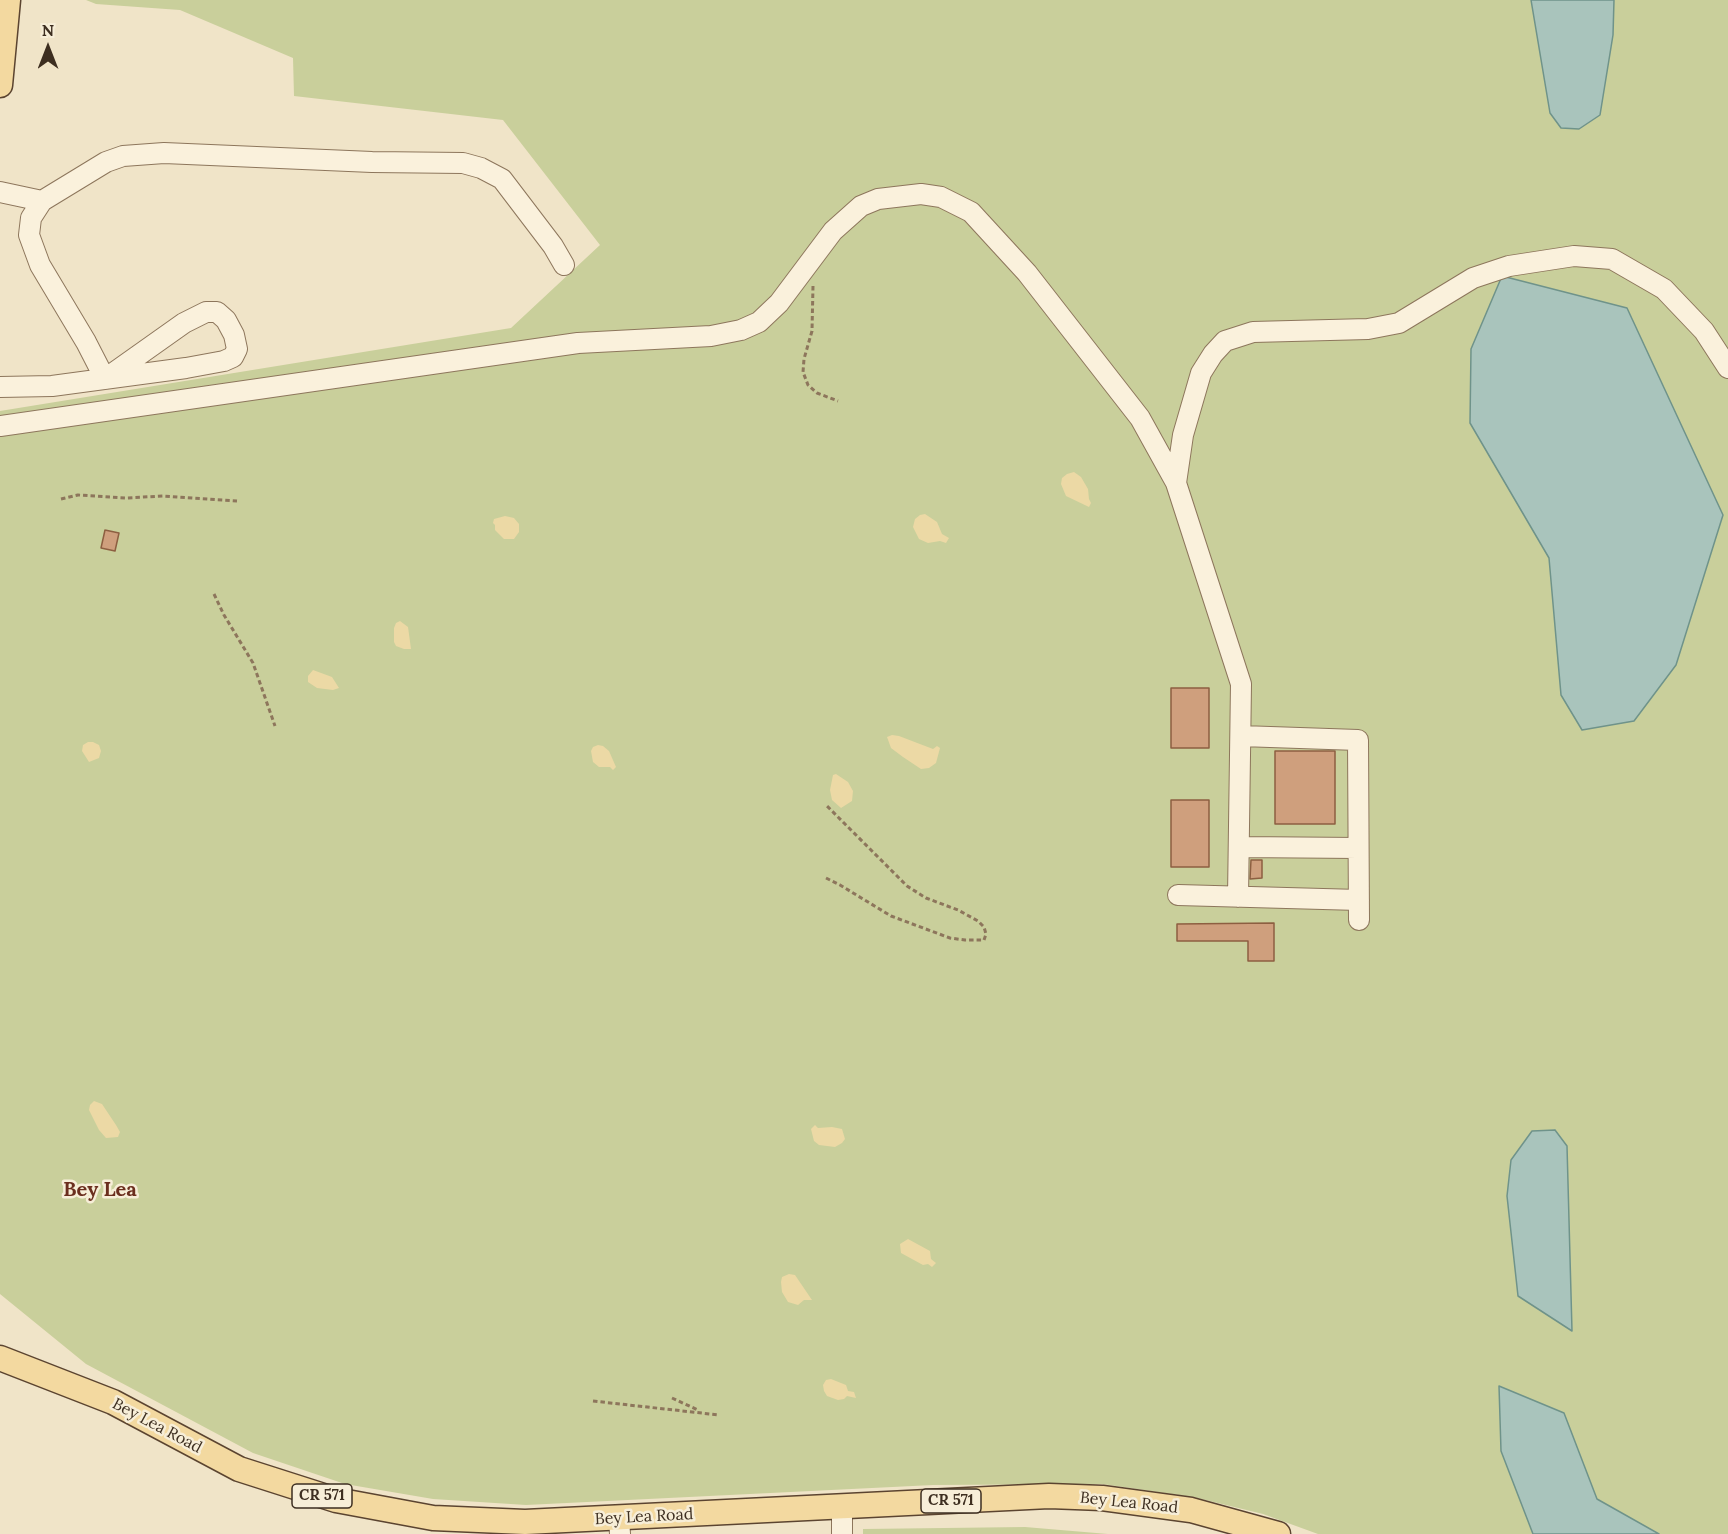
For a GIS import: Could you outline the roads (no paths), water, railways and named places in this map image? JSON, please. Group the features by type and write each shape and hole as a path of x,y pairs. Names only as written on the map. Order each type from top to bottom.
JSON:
{"main road":[{"path":"0,85 8,0"},
{"name":"Bey Lea Road","path":"0,1358 113,1402 239,1469 336,1500 433,1518 620,1526 842,1507 1049,1496 1101,1498 1191,1510 1278,1534"}],"lane":[{"path":"105,379 86,342 40,265 29,235 31,218 42,201 106,162 123,156 164,153 372,162 462,163 481,168 502,179 553,246 564,265"},
{"path":"0,192 42,201"},
{"path":"0,426 578,343 711,336 741,330 759,322 778,303 834,231 861,206 878,199 921,194 941,197 971,212 1028,273 1140,418 1176,483 1241,684 1238,897"},
{"path":"1176,483 1183,435 1201,373 1225,341 1253,332 1368,329 1399,323 1473,278 1509,266 1574,256 1612,259 1664,289 1704,331 1728,368"},
{"path":"0,387 52,386 105,379 224,361 233,357 237,349 234,335 226,320 218,312 206,312 184,323 105,379"},
{"path":"1152,439 1183,435"},
{"path":"1178,895 1238,897 1359,910 1358,740 1241,736"},
{"path":"1240,847 1358,848"},
{"path":"842,1507 842,1534"}],"water":[{"path":"1531,0 1614,0 1613,35 1600,115 1579,129 1561,128 1550,113"},
{"path":"1502,276 1627,308 1723,515 1676,665 1634,721 1582,730 1561,695 1549,558 1470,423 1471,349"},
{"path":"1555,1130 1567,1146 1572,1331 1518,1296 1507,1196 1511,1160 1532,1131"},
{"path":"1499,1386 1564,1413 1597,1499 1659,1534 1533,1534 1501,1451"}],"district":[{"name":"Bey Lea","path":"100,1190"}]}
